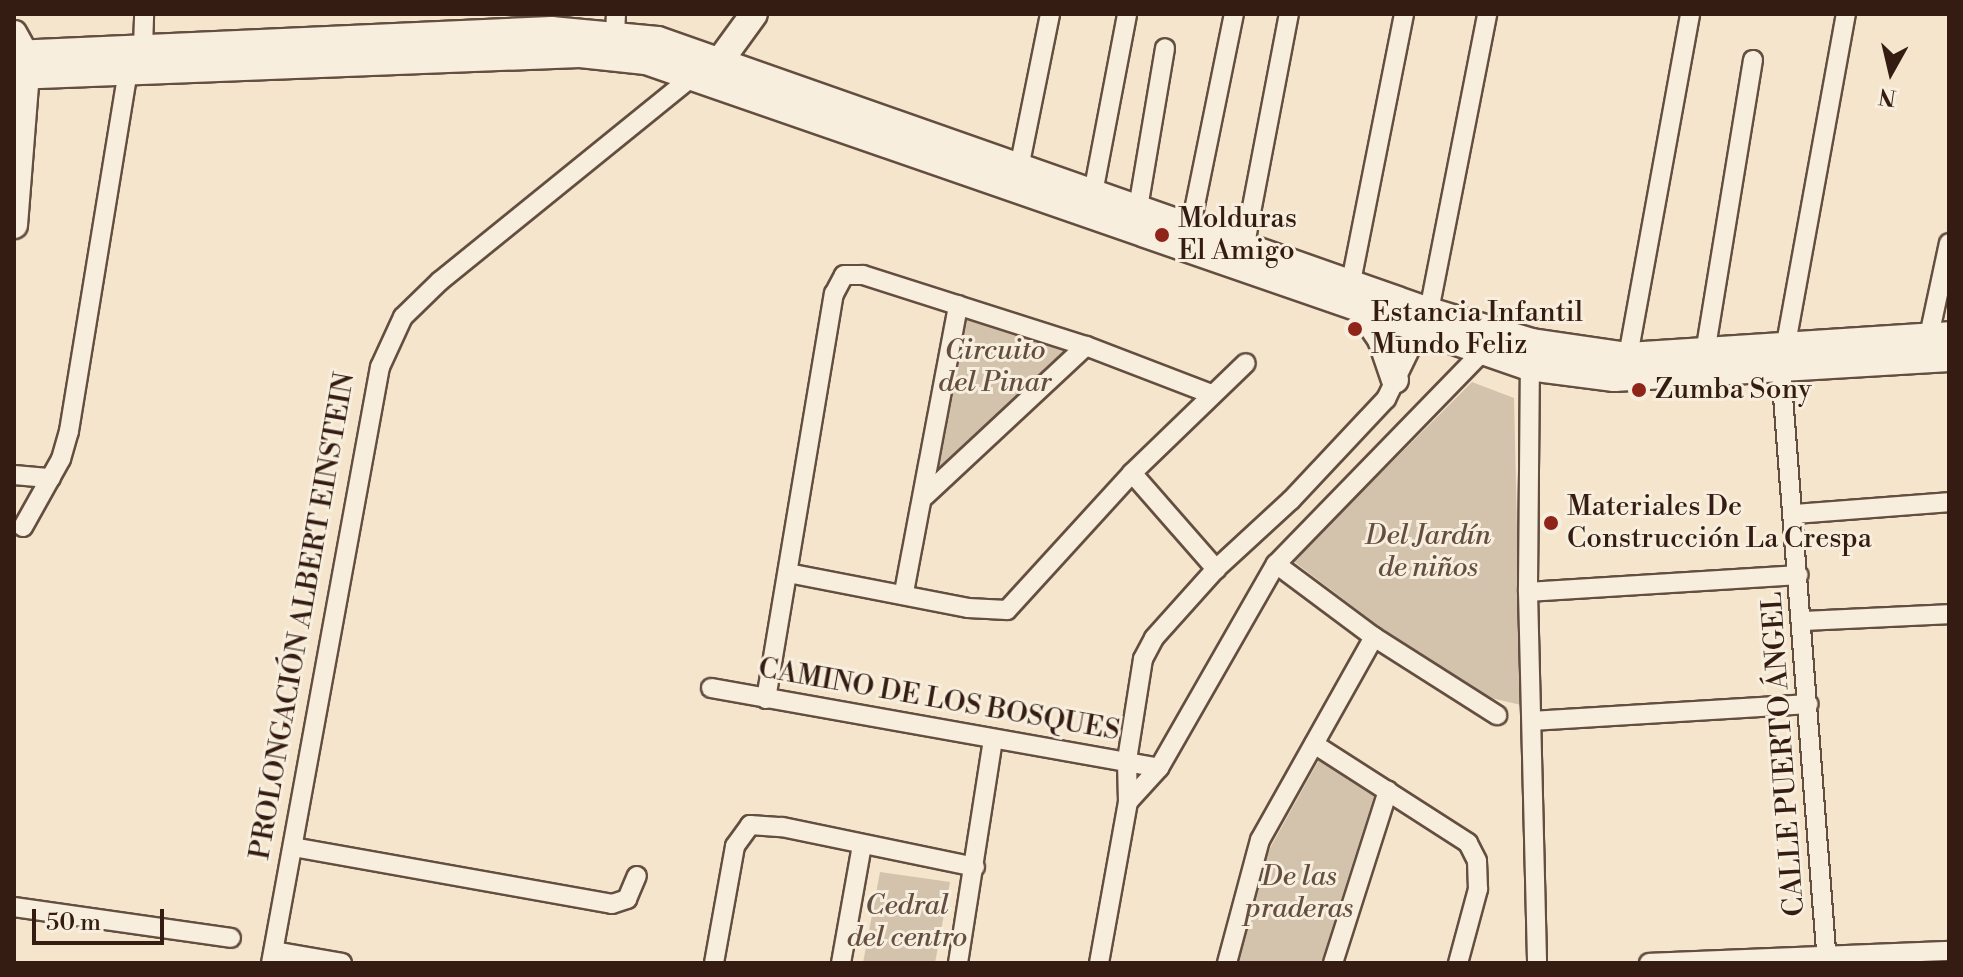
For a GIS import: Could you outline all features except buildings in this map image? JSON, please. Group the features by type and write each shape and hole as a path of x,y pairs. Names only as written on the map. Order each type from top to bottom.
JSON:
{"main road":[{"name":"PROLONGACIÓN ALBERT EINSTEIN","path":"694,75 722,58 751,16"},
{"path":"18,48 143,47 550,22 616,24 722,58 1019,168 1245,244 1355,293 1381,339 1395,380"},
{"path":"18,48 128,71 580,54 646,61 1355,293 1425,320 1481,353 1628,356 1705,353 1782,360 1949,358"},
{"path":"14,225 18,48"},
{"path":"1425,320 1500,334 1530,355 1614,378 1782,360 1939,335"}],"street":[{"path":"143,47 144,14"},
{"path":"1019,168 1050,14"},
{"path":"1093,193 1127,14"},
{"path":"1191,225 1234,14"},
{"path":"1245,244 1289,14"},
{"path":"1355,293 1404,14"},
{"path":"1099,963 1128,802 1127,760 1143,659 1154,638 1216,569 1291,500 1368,422 1395,380 1425,320 1487,14"},
{"path":"1628,356 1690,14"},
{"name":"CALLE PUERTO ÁNGEL","path":"1827,960 1782,360 1846,14"},
{"path":"1138,208 1165,48"},
{"path":"1705,353 1753,60"},
{"path":"23,527 51,478 69,431 128,71"},
{"name":"PROLONGACIÓN ALBERT EINSTEIN","path":"272,957 380,367 403,317 440,281 694,75"},
{"path":"1939,335 1949,243"},
{"path":"766,699 834,294 840,279 851,272 958,305 1086,346 1211,394"},
{"path":"904,592 925,496 958,305"},
{"path":"1128,802 1159,768 1276,564 1313,522 1500,334"},
{"path":"925,496 1086,346"},
{"path":"1530,355 1528,592 1537,963"},
{"path":"788,573 904,592 987,611 1007,610 1021,601 1046,563 1132,473 1246,363"},
{"path":"1132,473 1216,569"},
{"path":"14,475 51,478"},
{"path":"1291,500 1313,522"},
{"path":"1794,514 1949,502"},
{"path":"1276,564 1374,637 1497,715"},
{"path":"1528,592 1798,575"},
{"path":"1802,621 1949,614"},
{"path":"1227,963 1260,840 1374,637"},
{"name":"CAMINO DE LOS BOSQUES","path":"711,688 1159,768"},
{"path":"1532,721 1808,704"},
{"path":"958,963 993,739"},
{"path":"1314,744 1455,830 1477,861 1478,889 1458,963"},
{"path":"1333,963 1388,791"},
{"path":"714,963 735,846 750,825 975,867"},
{"path":"841,963 862,845"},
{"path":"293,847 612,904 635,891 637,876"},
{"path":"14,907 231,938"},
{"path":"1649,963 1827,960 1949,951"},
{"path":"272,957 342,963"}],"green space":[{"name":"Circuito del Pinar","path":"963,313 1074,350 938,473"},
{"name":"Del Jardín de niños","path":"1472,382 1514,398 1521,705 1491,698 1387,632 1293,561"},
{"name":"De las praderas","path":"1319,760 1374,796 1321,963 1238,963 1265,857"},
{"name":"Cedral del centro","path":"880,872 950,882 935,963 863,963"}],"place":[{"name":"Molduras El Amigo","path":"1162,235"},
{"name":"Estancia Infantil Mundo Feliz","path":"1355,329"},
{"name":"Zumba Sony","path":"1639,390"},
{"name":"Materiales De Construcción La Crespa","path":"1551,523"}]}
